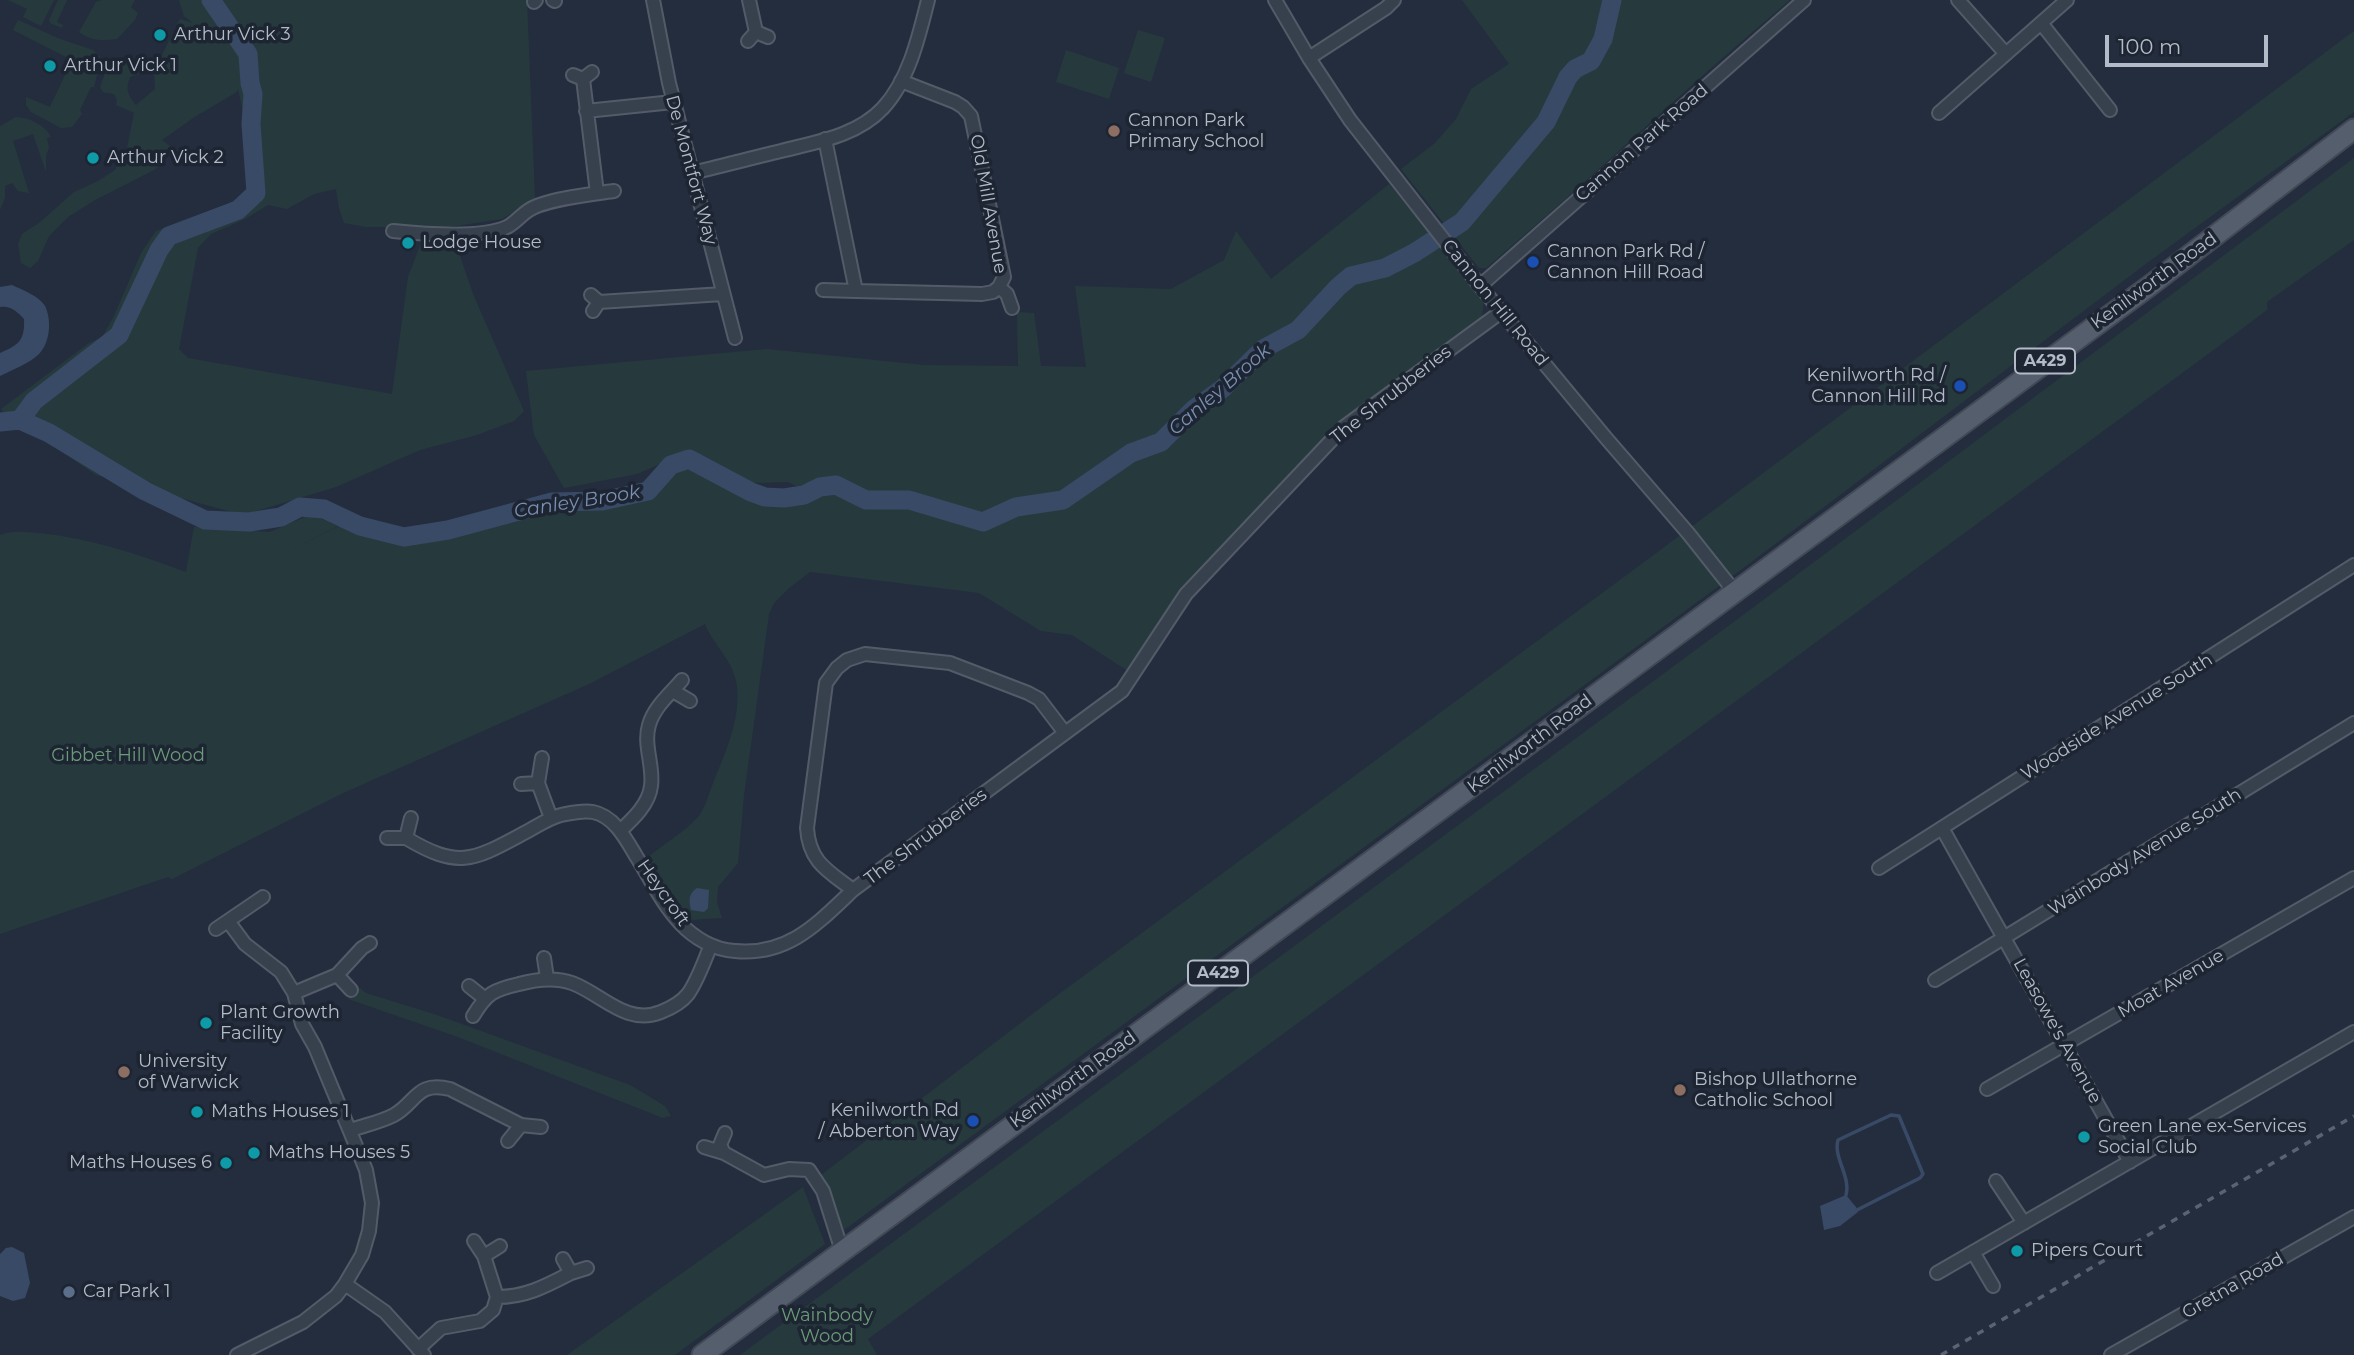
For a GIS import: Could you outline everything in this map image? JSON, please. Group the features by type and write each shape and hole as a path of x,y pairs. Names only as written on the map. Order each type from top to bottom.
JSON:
{"main road":[{"name":"Kenilworth Road","path":"702,1355 2152,284 2354,129"}],"street":[{"name":"De Montfort Way","path":"653,0 674,102 735,338"},
{"path":"749,0 757,37"},
{"path":"692,173 825,139 854,130 869,120 888,103 901,81 920,31 928,0"},
{"name":"Cannon Hill Road","path":"1275,0 1350,120 1440,236 1734,591"},
{"path":"1309,58 1394,0"},
{"name":"Cannon Park Road","path":"1480,286 1804,0"},
{"path":"1958,0 2006,54"},
{"path":"1939,113 2067,0"},
{"path":"2041,23 2111,109"},
{"path":"582,75 597,194"},
{"name":"Old Mill Avenue","path":"823,290 982,294 993,292 1004,277 971,116 956,102 901,81"},
{"path":"586,111 674,102"},
{"path":"825,139 856,290"},
{"path":"393,231 469,239 507,227 529,209 614,191"},
{"name":"Old Mill Avenue","path":"999,287 1007,294 1012,308"},
{"path":"594,303 723,294"},
{"name":"The Shrubberies","path":"1065,733 1039,699 950,663 865,654 847,660 837,668 827,683 807,828 812,854 823,867 853,890 1122,691 1197,581 1344,427 1501,312"},
{"name":"Woodside Avenue South","path":"1879,868 2354,565"},
{"path":"620,831 646,801 651,786 649,724 656,709 681,680"},
{"path":"673,691 690,701"},
{"name":"Wainbody Avenue South","path":"1935,980 2354,723"},
{"path":"542,758 538,783 551,818"},
{"path":"521,784 538,783"},
{"name":"Heycroft","path":"387,838 406,838 440,856 456,859 474,857 551,818 581,811 592,812 609,820 620,831 679,922 711,945 730,951 764,952 785,945 817,923 853,890"},
{"path":"406,838 411,818"},
{"name":"Leasowe's Avenue","path":"1942,828 2130,1161"},
{"name":"Moat Avenue","path":"1987,1088 2354,878"},
{"path":"216,929 263,897"},
{"path":"228,921 246,944 281,972 294,993 302,1024 316,1048 366,1170 372,1203 367,1242 362,1255 336,1296 313,1315 237,1355"},
{"path":"294,993 337,975 370,943"},
{"path":"473,1016 484,998 501,988 547,978 570,982 626,1012 639,1016 657,1014 673,1007 688,994 711,945"},
{"path":"544,958 547,978"},
{"path":"337,975 351,990"},
{"path":"469,986 484,998"},
{"path":"1937,1273 2354,1032"},
{"path":"351,1130 395,1115 420,1091 439,1086 521,1125 541,1127"},
{"path":"508,1141 521,1125"},
{"path":"724,1153 720,1145 725,1133"},
{"path":"704,1147 724,1153 764,1175 789,1169 809,1170 823,1191 842,1251"},
{"path":"1996,1181 2024,1223"},
{"name":"Gretna Road","path":"2111,1355 2354,1217"},
{"path":"345,1284 385,1312 421,1352 441,1328 485,1319 493,1310 497,1297 484,1256 474,1241"},
{"path":"484,1256 500,1246"},
{"path":"1973,1252 1993,1286"},
{"path":"564,1259 571,1273"},
{"path":"497,1297 522,1295 587,1268"}],"green space":[{"path":"8,0 54,0 41,26 23,17 27,9"},
{"path":"58,0 67,0 57,22 63,25 62,28 49,20"},
{"path":"135,0 131,7 138,13 135,20 117,39 97,40 79,32 96,2"},
{"path":"179,0 527,0 535,199 502,219 423,231 344,223 336,189 314,194 287,209 268,205 211,234 198,248 179,349 188,358 392,394 408,277 422,240 454,238 473,294 524,411 514,421 477,435 420,450 336,487 243,515 96,475 43,439 13,425 1,409 89,343 102,337 141,253 156,231 190,220 250,191 238,89 162,140 170,146 166,158 156,169 68,217 49,236 38,261 30,268 21,263 18,244 22,234 39,223 74,192 115,170 127,148 134,113 116,105 114,94 101,90 108,65 115,59 127,62 143,73 130,77 128,81 128,92 136,105 155,89 154,71 180,19 193,23 184,16"},
{"path":"1462,0 1790,0 1486,268 1479,268 1401,169 1435,143 1456,119 1471,89 1509,64"},
{"path":"18,20 93,50 101,58 94,87 91,87 80,110 82,114 72,127 61,128 31,112 26,105 26,97 50,107 72,60 13,30"},
{"path":"1138,30 1165,38 1151,82 1124,73"},
{"path":"2354,31 2354,112 2147,263 1742,569 844,1230 821,1175 1047,1003 1651,557"},
{"path":"1066,50 1119,68 1109,99 1056,82"},
{"path":"16,117 36,123 51,137 47,138 49,148 46,155 46,172 33,134 13,141 29,193 18,191 12,183 5,186 5,198 0,210 0,126"},
{"name":"Wainbody Wood","path":"2354,158 2354,240 2267,302 2267,310 2223,343 868,1339 877,1355 740,1355 1758,604"},
{"name":"Gibbet Hill Wood","path":"1389,184 1484,300 1482,317 1339,424 1183,587 1128,671 1072,635 1041,631 979,593 810,572 774,603 769,614 744,795 738,863 718,887 717,902 722,918 689,920 670,898 648,857 688,827 701,813 734,725 738,699 735,677 705,624 589,684 341,794 172,879 168,877 0,934 0,535 23,532 57,535 131,553 186,572 194,527 270,532 312,514 338,526 274,558 339,526 372,537 407,542 451,534 556,506 600,506 651,496 672,469 690,462 733,487 765,500 797,501 811,494 788,482 751,483 688,452 637,474 564,488 534,435 526,371 767,349 924,365 1018,366 1017,312 1034,313 1041,366 1086,367 1075,286 1171,289 1224,260 1236,231 1271,279"},
{"path":"360,988 366,993 437,1015 630,1085 665,1106 671,1116 663,1118 458,1037 348,999"},
{"path":"803,1187 825,1244 675,1355 567,1355"}],"water":[{"path":"12,285 42,302 49,318 49,331 46,344 39,354 0,376 0,353 20,341 23,332 22,316 10,308 0,307 0,287"},
{"path":"697,888 709,890 708,908 704,912 691,910 690,898"},
{"path":"1846,1195 1858,1212 1840,1226 1824,1230 1820,1206"},
{"path":"12,1247 24,1253 30,1283 25,1298 13,1301 0,1296 0,1254 6,1248"}],"waterway":[{"path":"20,420 34,401 119,335 159,250 169,236 238,210 256,193 251,124 253,94 248,54 211,0"},
{"path":"217,9 221,0"},
{"name":"Canley Brook","path":"0,422 20,420 49,433 145,491 205,520 249,522 281,517 300,507 324,509 360,526 404,537 448,530 552,502 602,501 648,491 671,465 689,459 765,497 804,495 820,487 836,485 866,500 909,500 983,522 1016,507 1063,500 1131,453 1161,442 1194,409 1222,389 1263,349 1298,330 1351,276 1385,268 1462,222 1546,122 1568,77 1575,69 1591,61 1603,39 1612,0"},
{"path":"1846,1195 1838,1140 1891,1115 1899,1116 1923,1174 1857,1210"}],"railway":[{"path":"1941,1355 2354,1116"}],"place":[{"name":"Arthur Vick 3","path":"160,35"},
{"name":"Arthur Vick 1","path":"50,66"},
{"name":"Cannon Park Primary School","path":"1114,131"},
{"name":"Arthur Vick 2","path":"93,158"},
{"name":"Lodge House","path":"408,243"},
{"name":"Cannon Park Rd / Cannon Hill Road","path":"1533,262"},
{"name":"Kenilworth Rd / Cannon Hill Rd","path":"1960,386"},
{"name":"Plant Growth Facility","path":"206,1023"},
{"name":"University of Warwick","path":"124,1072"},
{"name":"Bishop Ullathorne Catholic School","path":"1680,1090"},
{"name":"Maths Houses 1","path":"197,1112"},
{"name":"Kenilworth Rd / Abberton Way","path":"973,1121"},
{"name":"Green Lane ex-Services Social Club","path":"2084,1137"},
{"name":"Maths Houses 5","path":"254,1153"},
{"name":"Maths Houses 6","path":"226,1163"},
{"name":"Pipers Court","path":"2017,1251"},
{"name":"Car Park 1","path":"69,1292"}]}
